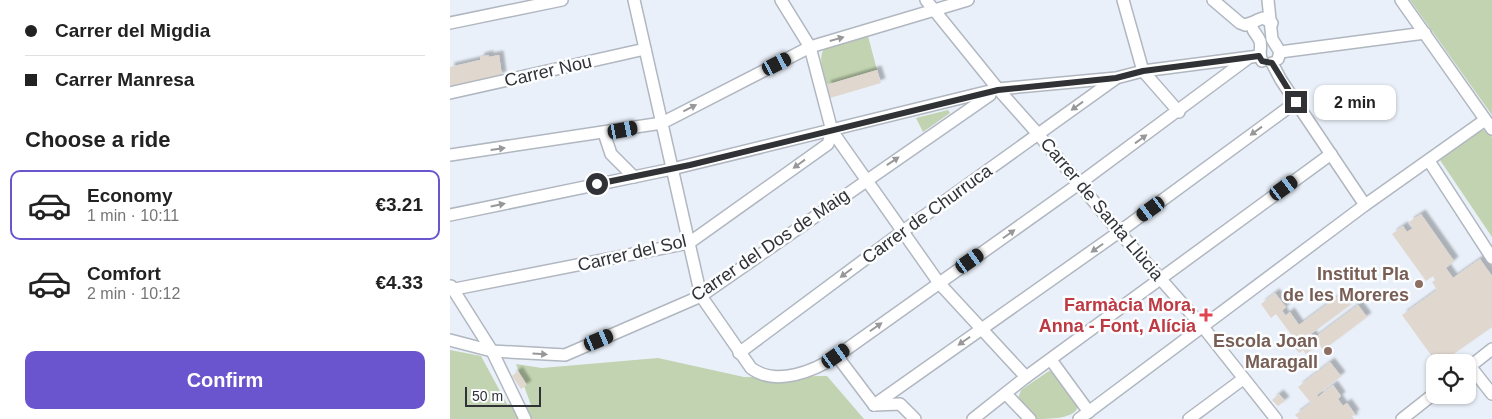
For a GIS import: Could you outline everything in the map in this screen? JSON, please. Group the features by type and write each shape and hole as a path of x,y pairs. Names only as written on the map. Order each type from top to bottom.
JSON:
{"street":[{"path":"450,22 547,1 562,0"},
{"path":"634,0 700,296 739,353 756,371 772,375 802,373 836,356 1080,183 1247,59"},
{"path":"781,0 810,47 832,131 939,283 1026,377"},
{"name":"Carrer de Santa Llùcia","path":"926,0 998,90 1203,327 1276,419"},
{"path":"450,156 662,123 810,47 968,0"},
{"path":"1123,0 1143,71 1178,112"},
{"path":"1213,0 1240,23 1246,25 1263,18 1272,23"},
{"path":"1267,0 1252,28 1260,41 1259,56 1262,61 1272,63 1277,60 1280,52"},
{"path":"1267,0 1272,23 1272,40 1280,52"},
{"path":"1079,419 1366,205 1429,161 1489,124 1401,0"},
{"path":"1280,52 1425,33"},
{"name":"Carrer Nou","path":"450,93 645,49"},
{"path":"450,215 672,169 998,90 1116,78 1143,71 1259,56"},
{"path":"1272,63 1296,102 1366,205"},
{"name":"Carrer de Churruca","path":"739,353 903,231 1116,78"},
{"name":"Carrer del Dos de Maig","path":"450,340 492,351 565,355 700,296 866,179 998,90"},
{"path":"874,405 1119,232 1296,102"},
{"name":"Carrer del Sol","path":"452,287 689,243 828,144 832,131"},
{"path":"604,133 611,154 634,177"},
{"path":"973,419 1026,377 1331,154"},
{"path":"1429,161 1492,258"},
{"path":"452,287 492,351 525,419"},
{"path":"1476,362 1492,349"},
{"path":"836,356 874,405"},
{"path":"1051,360 1089,412"},
{"path":"1476,375 1492,394"},
{"path":"1189,419 1243,379"},
{"path":"1006,394 1030,419"},
{"path":"1402,419 1426,399"},
{"path":"874,405 900,404 915,419"}],"green space":[{"path":"1410,0 1492,0 1492,115"},
{"path":"868,36 877,70 826,85 821,60 825,48"},
{"path":"948,110 950,113 923,132 916,118"},
{"path":"1482,130 1488,131 1492,137 1492,237 1440,160"},
{"path":"450,350 481,356 507,404 531,405 516,364 542,368 658,358 744,377 827,376 864,419 450,419"},
{"path":"1049,371 1055,373 1078,406 1072,414 1067,416 1034,419 1018,399 1021,390"}],"building":[{"path":"489,55 489,57 499,55 502,76 450,88 450,67 480,60 480,57"},
{"path":"877,70 881,83 830,98 826,85"},
{"path":"1421,214 1454,261 1446,268 1453,278 1480,259 1492,276 1492,327 1453,354 1430,354 1402,315 1437,290 1432,282 1435,280 1433,276 1426,281 1392,234 1403,226 1407,232 1413,228 1409,222"},
{"path":"1275,293 1286,307 1282,311 1285,316 1290,312 1299,325 1341,294 1350,305 1311,334 1314,338 1358,305 1367,317 1323,350 1319,344 1306,354 1303,350 1299,353 1292,344 1296,341 1276,314 1271,318 1261,304"},
{"path":"1330,362 1341,376 1317,395 1318,397 1333,385 1341,396 1338,399 1343,406 1347,403 1355,414 1352,416 1354,419 1299,419 1295,415 1311,403 1298,387"},
{"path":"518,371 527,385 521,389 512,376"},
{"path":"1279,394 1285,401 1278,406 1272,400"}],"place":[{"name":"Institut Pla de les Moreres","path":"1419,284"},
{"name":"Farmàcia Mora, Anna - Font, Alícia","path":"1206,315"},
{"name":"Escola Joan Maragall","path":"1328,351"}],"route":[{"path":"597,184 690,165 998,90 1116,78 1143,71 1259,56 1262,61 1272,63 1274,70 1296,102"}]}
